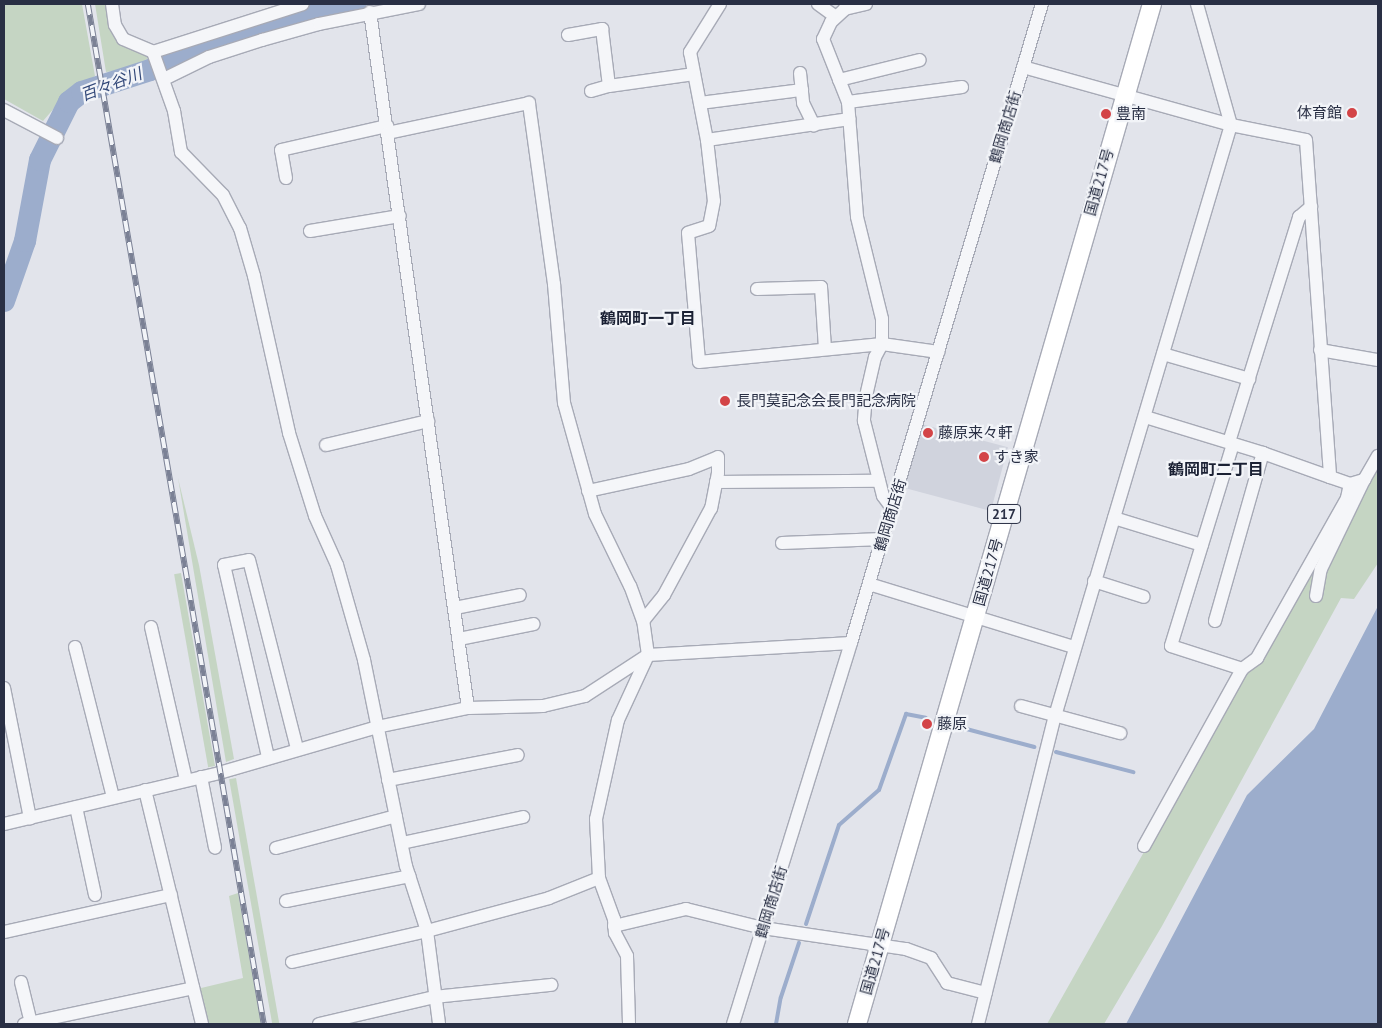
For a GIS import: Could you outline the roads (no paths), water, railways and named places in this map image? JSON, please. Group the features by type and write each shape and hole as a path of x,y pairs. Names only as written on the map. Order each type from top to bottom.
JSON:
{"highway":[{"name":"国道217号","path":"857,1024 1152,4"}],"street":[{"path":"112,4 115,25 123,39 153,52 174,111 181,152 224,195 240,228 254,276 289,433 315,516 337,565 364,660 402,843 410,876 428,931 434,997 439,1024"},
{"path":"153,52 267,8 303,4"},
{"path":"164,79 235,49 370,12 419,4"},
{"path":"720,4 690,52 707,140 714,201 709,226 688,233 699,362 882,344 938,352"},
{"path":"818,4 842,10 866,4"},
{"name":"鶴岡商店街","path":"734,1024 892,508 1042,4"},
{"path":"978,1024 1055,716 1074,648 1145,417 1231,125 1197,4"},
{"path":"842,10 824,39 848,102 857,216 878,296 882,344 875,357 866,396 864,421 878,481 883,496 892,508"},
{"path":"370,12 388,129 468,708"},
{"path":"568,35 602,29 609,86"},
{"path":"839,80 920,60"},
{"path":"1023,67 1231,125 1306,140 1330,477"},
{"path":"800,73 803,103 814,126"},
{"path":"591,92 609,86 694,74"},
{"path":"848,102 962,87"},
{"path":"700,103 802,90"},
{"path":"286,178 281,150 529,103 554,284 564,403 595,514 630,586 643,622 648,655 616,730 596,819 599,878 614,926 627,956 629,1024"},
{"path":"4,110 57,138"},
{"path":"707,140 814,126 849,119"},
{"path":"1242,669 1171,646 1202,546 1249,378 1299,217 1311,207"},
{"path":"310,231 400,216"},
{"path":"757,289 821,287 826,349"},
{"path":"1320,350 1378,360"},
{"path":"1163,354 1249,378"},
{"path":"1145,417 1263,452 1350,484 1364,480"},
{"path":"326,445 428,421"},
{"path":"1215,621 1263,452"},
{"path":"1316,596 1321,569 1364,480 1378,456"},
{"path":"588,491 689,469 718,457 711,508 691,550 664,595 643,622"},
{"path":"716,482 878,481"},
{"path":"1144,846 1242,669 1257,658 1347,498 1350,484"},
{"path":"1114,518 1202,546"},
{"path":"782,543 882,539"},
{"path":"268,757 224,565 249,560 297,749"},
{"path":"1094,581 1144,597"},
{"path":"869,584 1074,648"},
{"path":"455,608 520,595"},
{"path":"459,639 534,624"},
{"path":"152,627 186,780"},
{"path":"4,824 201,777 377,727 468,708 543,706 585,696 648,655 851,643"},
{"path":"75,647 114,797"},
{"path":"4,688 30,818"},
{"path":"1021,706 1120,733"},
{"path":"388,780 518,755"},
{"path":"201,777 215,848"},
{"path":"145,790 202,1024"},
{"path":"76,806 95,895"},
{"path":"276,848 396,816"},
{"path":"402,843 523,817"},
{"path":"286,901 410,876"},
{"path":"292,962 428,931 549,898 599,878"},
{"path":"4,932 170,895"},
{"path":"614,926 686,909 763,928 919,951 931,958 947,983 986,993"},
{"path":"21,982 28,1023 193,988"},
{"path":"320,1024 434,997 551,985"}],"water":[{"path":"1378,606 1378,1024 1126,1024 1247,795 1314,729"}],"waterway":[{"name":"百々谷川","path":"4,301 25,241 40,160 69,102 82,92 150,70 241,33 355,4"},
{"path":"806,924 839,825 879,790 906,714 926,718"},
{"path":"959,727 1034,747"},
{"path":"1056,752 1133,772"},
{"path":"776,1024 781,997 799,943"}],"railway":[{"path":"88,4 264,1024"}],"place":[{"name":"体育館","path":"1352,113"},
{"name":"豊南","path":"1106,114"},
{"name":"長門莫記念会長門記念病院","path":"725,401"},
{"name":"藤原来々軒","path":"928,433"},
{"name":"すき家","path":"984,457"},
{"name":"藤原","path":"927,724"}],"district":[{"name":"鶴岡町一丁目","path":"648,318"},
{"name":"鶴岡町二丁目","path":"1216,469"}]}
